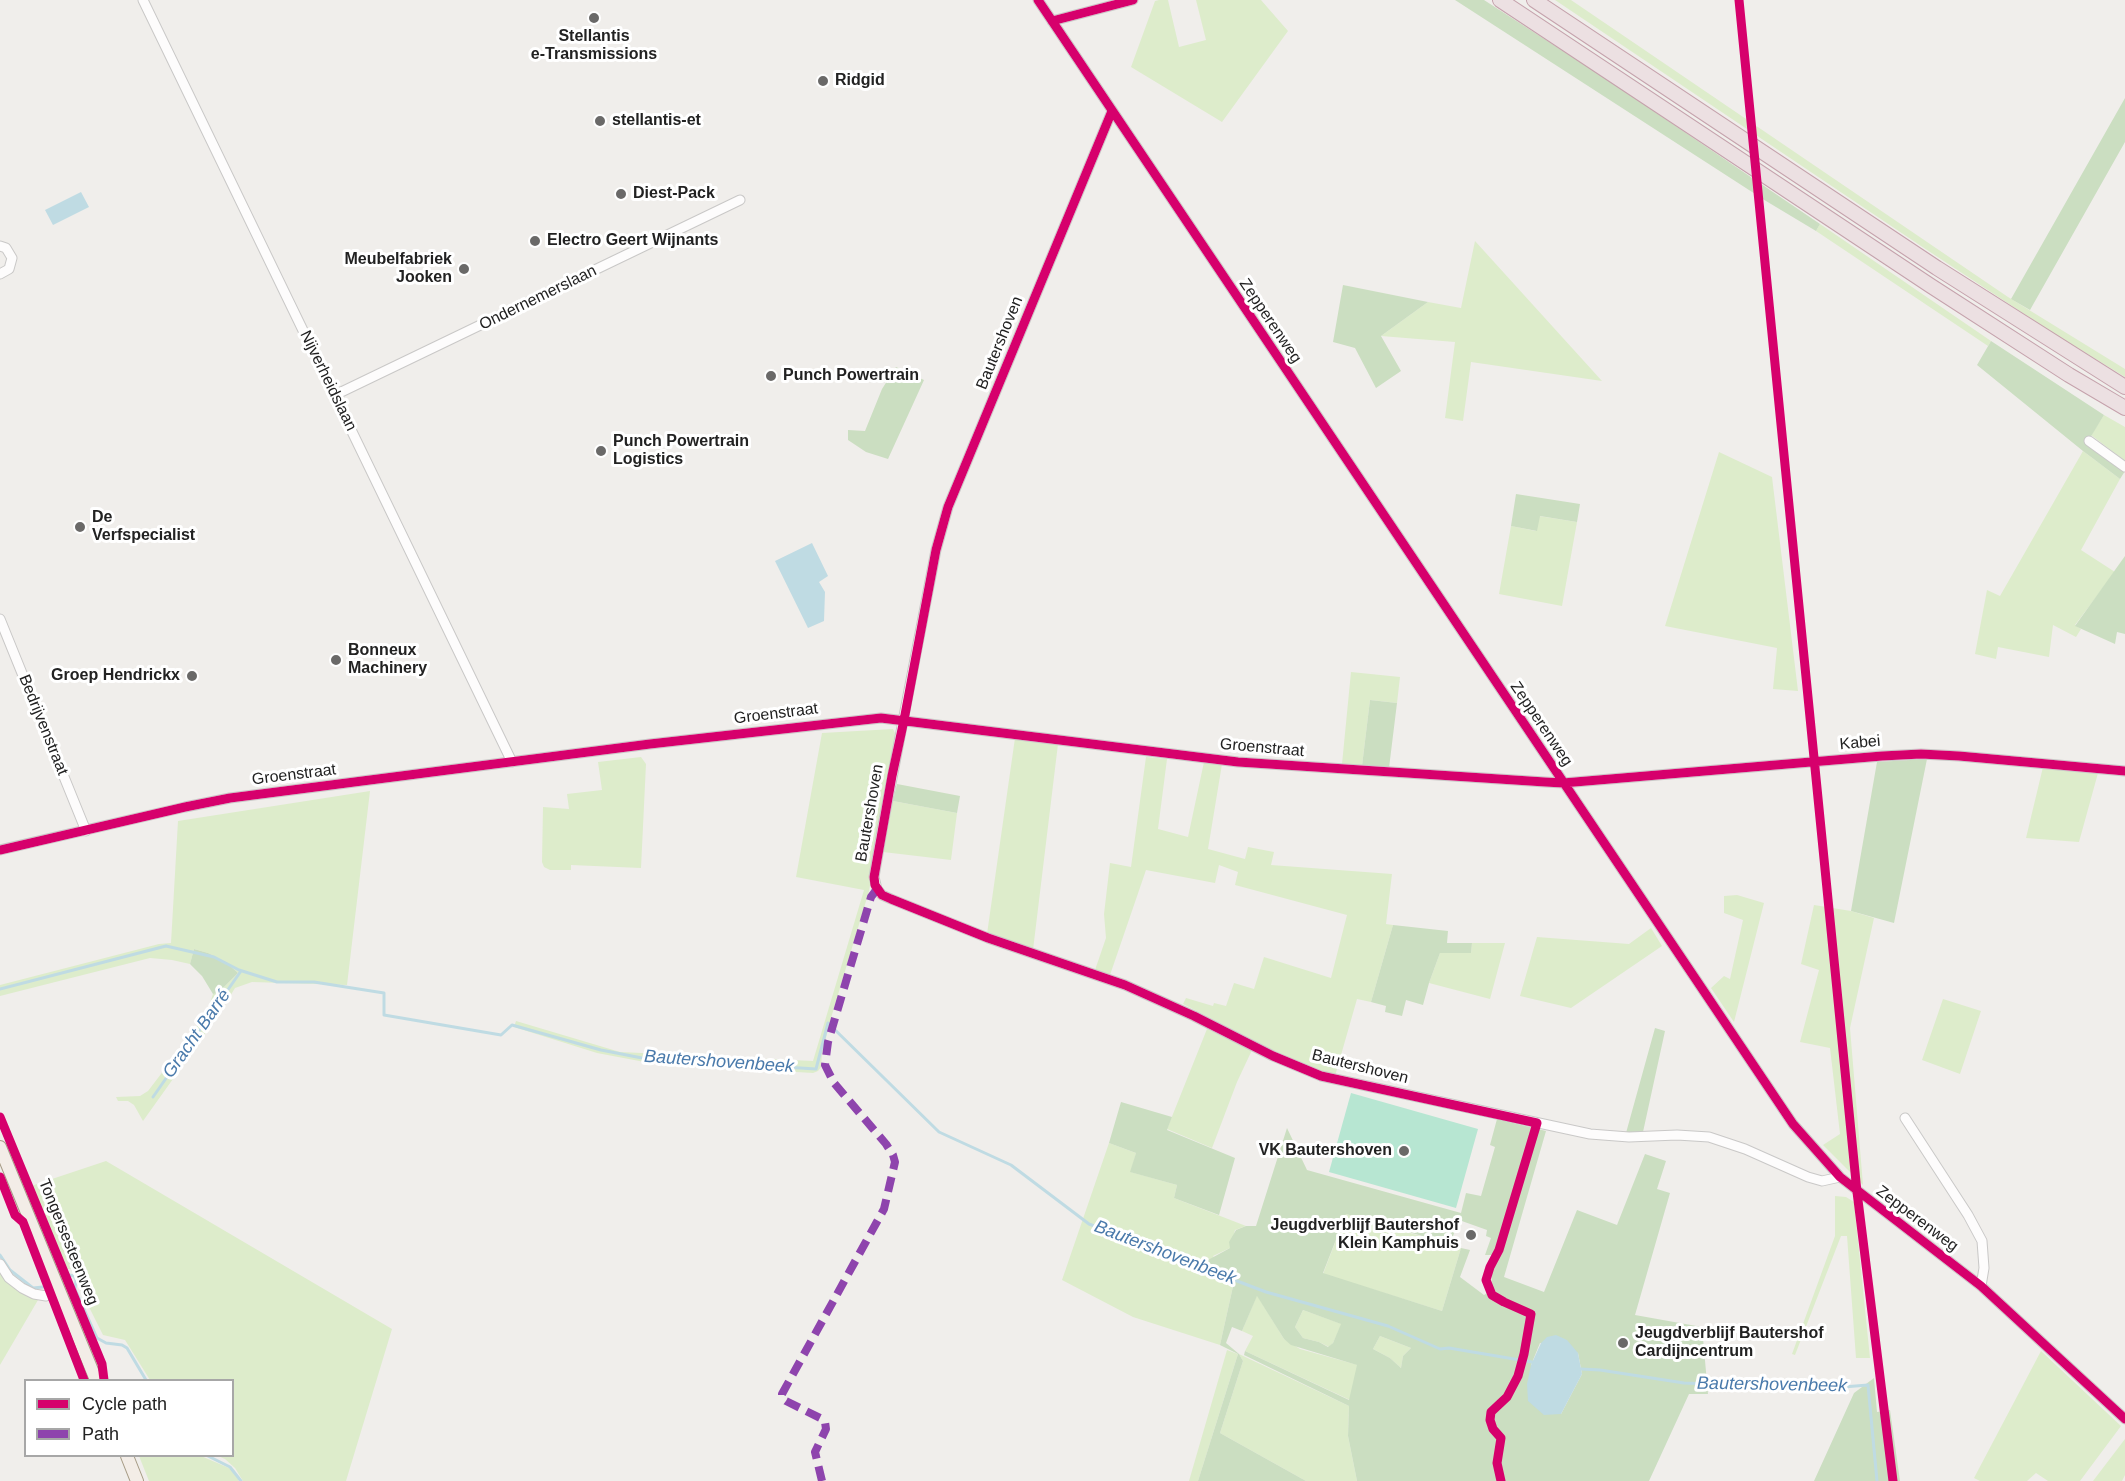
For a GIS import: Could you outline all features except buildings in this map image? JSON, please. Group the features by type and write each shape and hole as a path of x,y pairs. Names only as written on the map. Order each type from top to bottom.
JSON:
{"highway":[{"path":"1500,0 1931,286 2069,375 2125,408"},
{"path":"1534,0 1937,268 2125,387"}],"main road":[{"name":"Tongersesteenweg","path":"0,1147 96,1379"},
{"path":"128,1457 137,1481"}],"street":[{"name":"Nijverheidslaan","path":"143,0 512,762"},
{"name":"Zepperenweg","path":"1038,0 1769,1090 1811,1145 1840,1177 1981,1286 2125,1419"},
{"path":"1052,21 1133,0"},
{"name":"Bautershoven","path":"1112,111 948,507 936,550 890,785 874,877 875,885 882,895 988,938 1125,985 1273,1056 1321,1076 1590,1134 1629,1137 1677,1135 1709,1137 1745,1149 1808,1177 1822,1181 1840,1177"},
{"name":"Ondernemerslaan","path":"335,395 740,200"},
{"path":"0,246 6,248 12,258 9,269 0,274"},
{"path":"2089,441 2125,467"},
{"name":"Bedrijvenstraat","path":"0,619 86,831"},
{"name":"Groenstraat","path":"0,850 230,798 881,718 1238,762 1563,783"},
{"name":"Kabei","path":"1563,783 1921,754 2125,771"},
{"name":"Zepperenweg","path":"1905,1118 1968,1215 1982,1241 1984,1268 1981,1286"},
{"path":"0,1264 9,1278 34,1294 46,1296 59,1292"}],"green space":[{"path":"1168,0 1179,47 1206,40 1196,0 1261,0 1288,31 1222,122 1131,67 1155,1"},
{"path":"1455,0 1484,0 1611,82 1820,224 1816,231 1766,201"},
{"path":"1555,0 1571,0 2008,297 2125,369 2125,377 2050,331 1921,246"},
{"path":"2125,98 2125,142 2030,310 2011,299"},
{"path":"1820,224 1991,341 1988,346 1816,231"},
{"path":"1475,241 1602,381 1471,362 1463,421 1445,418 1455,342 1381,336 1428,302 1461,308"},
{"path":"1343,285 1428,302 1381,336 1401,371 1376,388 1355,348 1333,342"},
{"path":"1991,341 2104,415 2087,443 2125,471 2120,479 1977,365"},
{"path":"896,367 924,380 888,459 866,452 848,440 848,430 865,431 882,389"},
{"path":"2104,415 2125,427 2125,461 2091,435"},
{"path":"2083,451 2120,479 2081,550 2115,572 2075,625 2081,629 2076,637 2053,625 2049,657 1998,647 1996,659 1975,654 1987,590 2000,596"},
{"path":"1719,452 1772,477 1798,691 1773,689 1777,648 1665,626"},
{"path":"1516,494 1580,504 1577,522 1540,516 1537,531 1511,526"},
{"path":"1539,516 1577,522 1562,606 1499,594 1511,526 1536,531"},
{"path":"2125,556 2125,634 2117,632 2115,644 2075,626"},
{"path":"1351,672 1400,677 1397,703 1370,700 1362,766 1342,764"},
{"path":"1370,700 1397,703 1389,768 1362,766"},
{"path":"893,729 896,735 869,891 831,1018 821,1067 818,1071 813,1073 650,1063 597,1053 514,1027 516,1021 620,1052 813,1061 864,890 796,877 822,733"},
{"path":"1015,738 1058,744 1033,950 987,934"},
{"path":"641,757 646,764 641,868 571,865 571,870 550,870 544,867 542,862 543,807 569,809 567,794 602,790 598,762"},
{"path":"1146,757 1167,759 1158,829 1188,837 1204,762 1222,764 1208,849 1245,859 1248,847 1274,852 1271,865 1392,874 1386,924 1393,925 1371,1002 1357,999 1335,1076 1289,1058 1183,1004 1186,998 1213,1006 1214,1003 1226,1006 1234,983 1254,989 1264,957 1331,978 1347,915 1235,885 1238,872 1219,865 1215,883 1146,870 1110,975 1095,970 1106,938 1104,914 1110,863 1131,867"},
{"path":"1927,759 1894,923 1851,911 1877,762"},
{"path":"2043,767 2098,773 2079,842 2026,838"},
{"path":"897,784 960,796 957,813 893,801"},
{"path":"370,791 347,985 252,982 235,988 220,1013 143,1121 134,1105 128,1101 118,1101 116,1097 140,1096 148,1091 190,1036 208,1009 213,994 218,993 238,973 226,962 194,949 190,964 150,958 0,996 0,985 159,944 171,943 178,821"},
{"path":"893,801 957,813 951,860 883,852"},
{"path":"1737,895 1764,903 1734,1022 1711,988 1724,976 1730,979 1743,920 1724,913 1724,896"},
{"path":"1814,905 1851,911 1874,918 1850,1028 1863,1185 1823,1145 1840,1134 1830,1048 1800,1042 1819,970 1801,964"},
{"path":"1393,925 1448,931 1447,943 1472,943 1471,953 1440,953 1423,1005 1406,1000 1402,1016 1385,1012 1386,1006 1371,1002"},
{"path":"1651,928 1662,946 1571,1008 1520,996 1537,937 1629,944"},
{"path":"1472,943 1505,943 1490,999 1429,983 1440,953 1471,953"},
{"path":"194,949 226,962 238,973 218,993 213,994 202,976 190,964"},
{"path":"1943,999 1981,1011 1960,1074 1922,1060"},
{"path":"1655,1028 1665,1031 1643,1132 1626,1133"},
{"path":"1207,1029 1252,1050 1212,1148 1167,1129"},
{"name":"VK Bautershoven","path":"1351,1093 1478,1129 1456,1208 1329,1172"},
{"path":"1121,1102 1172,1117 1167,1130 1235,1158 1219,1215 1174,1198 1177,1185 1130,1172 1136,1153 1109,1143"},
{"path":"1497,1119 1546,1131 1504,1277 1544,1292 1577,1210 1617,1225 1645,1154 1666,1161 1657,1189 1670,1193 1635,1315 1702,1327 1708,1394 1689,1394 1649,1481 1357,1481 1348,1436 1349,1406 1244,1355 1245,1351 1349,1400 1357,1365 1291,1345 1284,1339 1257,1296 1242,1331 1232,1327 1226,1343 1239,1354 1243,1361 1220,1433 1306,1481 1198,1481 1238,1354 1220,1345 1234,1282 1215,1277 1208,1260 1230,1248 1229,1242 1236,1230 1246,1226 1256,1226 1287,1128 1307,1170 1461,1213 1466,1193 1481,1196 1495,1147 1490,1145","holes":["1346,1214 1450,1244 1459,1220 1487,1230 1486,1236 1491,1238 1485,1255 1493,1255 1491,1291 1484,1295 1460,1277 1470,1250 1461,1248 1442,1311 1323,1273","1303,1310 1341,1324 1333,1343 1328,1347 1303,1338 1295,1327","1380,1336 1411,1348 1403,1356 1401,1368 1390,1358 1373,1349","1540,1343 1578,1353 1582,1374 1561,1414 1531,1365"]},
{"path":"1109,1143 1136,1153 1131,1172 1177,1185 1174,1198 1246,1226 1235,1230 1230,1248 1213,1256 1234,1282 1220,1345 1133,1317 1062,1280"},
{"path":"106,1161 392,1329 346,1481 243,1481 235,1468 220,1457 234,1457 234,1379 149,1379 125,1340 103,1335 80,1289 76,1275 71,1269 65,1269 31,1186"},
{"path":"1835,1196 1846,1197 1854,1202 1870,1358 1856,1358 1847,1236 1841,1236 1795,1355 1792,1354 1835,1236"},
{"path":"1346,1214 1461,1248 1442,1311 1323,1274"},
{"path":"0,1269 20,1291 38,1300 0,1365"},
{"path":"1257,1295 1284,1339 1300,1349 1358,1365 1350,1400 1245,1351 1253,1336 1242,1331"},
{"path":"1303,1310 1342,1324 1329,1347 1303,1338 1295,1327"},
{"path":"1380,1336 1411,1348 1403,1356 1401,1368 1390,1358 1373,1349"},
{"path":"1227,1350 1238,1354 1198,1481 1189,1481"},
{"path":"2041,1351 2121,1426 2080,1481 2048,1481 2036,1473 2027,1481 1980,1481 1974,1478"},
{"path":"1239,1354 1349,1406 1348,1436 1357,1481 1306,1481 1220,1433 1243,1361"},
{"path":"1874,1378 1877,1412 1890,1410 1900,1481 1814,1481 1854,1393"},
{"path":"2125,1439 2125,1475 2122,1481 2093,1481"},
{"path":"139,1457 203,1457 229,1468 239,1481 149,1481"}],"water":[{"path":"81,192 89,207 53,225 45,210"},
{"path":"812,543 828,576 819,582 825,592 824,621 808,628 775,561"},
{"path":"1556,1335 1567,1340 1578,1353 1582,1374 1561,1414 1544,1415 1528,1401 1527,1384 1531,1365 1541,1343 1547,1337"}],"waterway":[{"name":"Bautershovenbeek","path":"0,989 166,946 214,957 239,970 277,982 314,982 384,993 384,1015 501,1035 512,1025 601,1050 642,1058 816,1069 828,1023 939,1132 1011,1165 1089,1224 1266,1292 1388,1326 1440,1349 1449,1348 1532,1362"},
{"name":"Gracht Barré","path":"153,1097 241,971"},
{"path":"0,1255 10,1270 33,1288 43,1287"},
{"path":"69,1275 74,1276 76,1280 75,1289 97,1338 106,1343 127,1348 145,1379"},
{"name":"Bautershovenbeek","path":"1581,1369 1684,1383 1819,1389 1868,1385 1877,1481"},
{"path":"210,1457 230,1467 241,1481"}],"marked path":[{"path":"822,1481 815,1452 826,1429 825,1422 786,1401 782,1398 782,1394 884,1209 895,1162 886,1144 834,1083 825,1065 828,1042 871,897 877,889"}],"cycle path":[{"path":"1038,0 1793,1124 1840,1177 1981,1286 2125,1419"},
{"path":"1052,21 1133,0"},
{"path":"1739,0 1857,1192 1893,1481"},
{"path":"1112,111 948,507 936,550 892,776 874,877 875,885 882,895 891,899 988,938 1125,985 1194,1016 1273,1056 1321,1076 1537,1123 1499,1250 1486,1280 1492,1295 1531,1314 1518,1376 1507,1397 1491,1412 1490,1420 1493,1429 1501,1438 1497,1463 1501,1481"},
{"path":"0,850 230,798 650,744 881,718 1238,762 1563,783 1921,754 2125,771"},
{"path":"0,1117 102,1364 104,1379"},
{"path":"0,1177 15,1215 23,1222 84,1379"}],"place":[{"name":"Stellantis e-Transmissions","path":"594,18"},
{"name":"Ridgid","path":"823,81"},
{"name":"stellantis-et","path":"600,121"},
{"name":"Diest-Pack","path":"621,194"},
{"name":"Electro Geert Wijnants","path":"535,241"},
{"name":"Meubelfabriek Jooken","path":"464,269"},
{"name":"Punch Powertrain","path":"771,376"},
{"name":"Punch Powertrain Logistics","path":"601,451"},
{"name":"De Verfspecialist","path":"80,527"},
{"name":"Bonneux Machinery","path":"336,660"},
{"name":"Groep Hendrickx","path":"192,676"},
{"name":"VK Bautershoven","path":"1404,1151"},
{"name":"Jeugdverblijf Bautershof Klein Kamphuis","path":"1471,1235"},
{"name":"Jeugdverblijf Bautershof Cardijncentrum","path":"1623,1343"}]}
